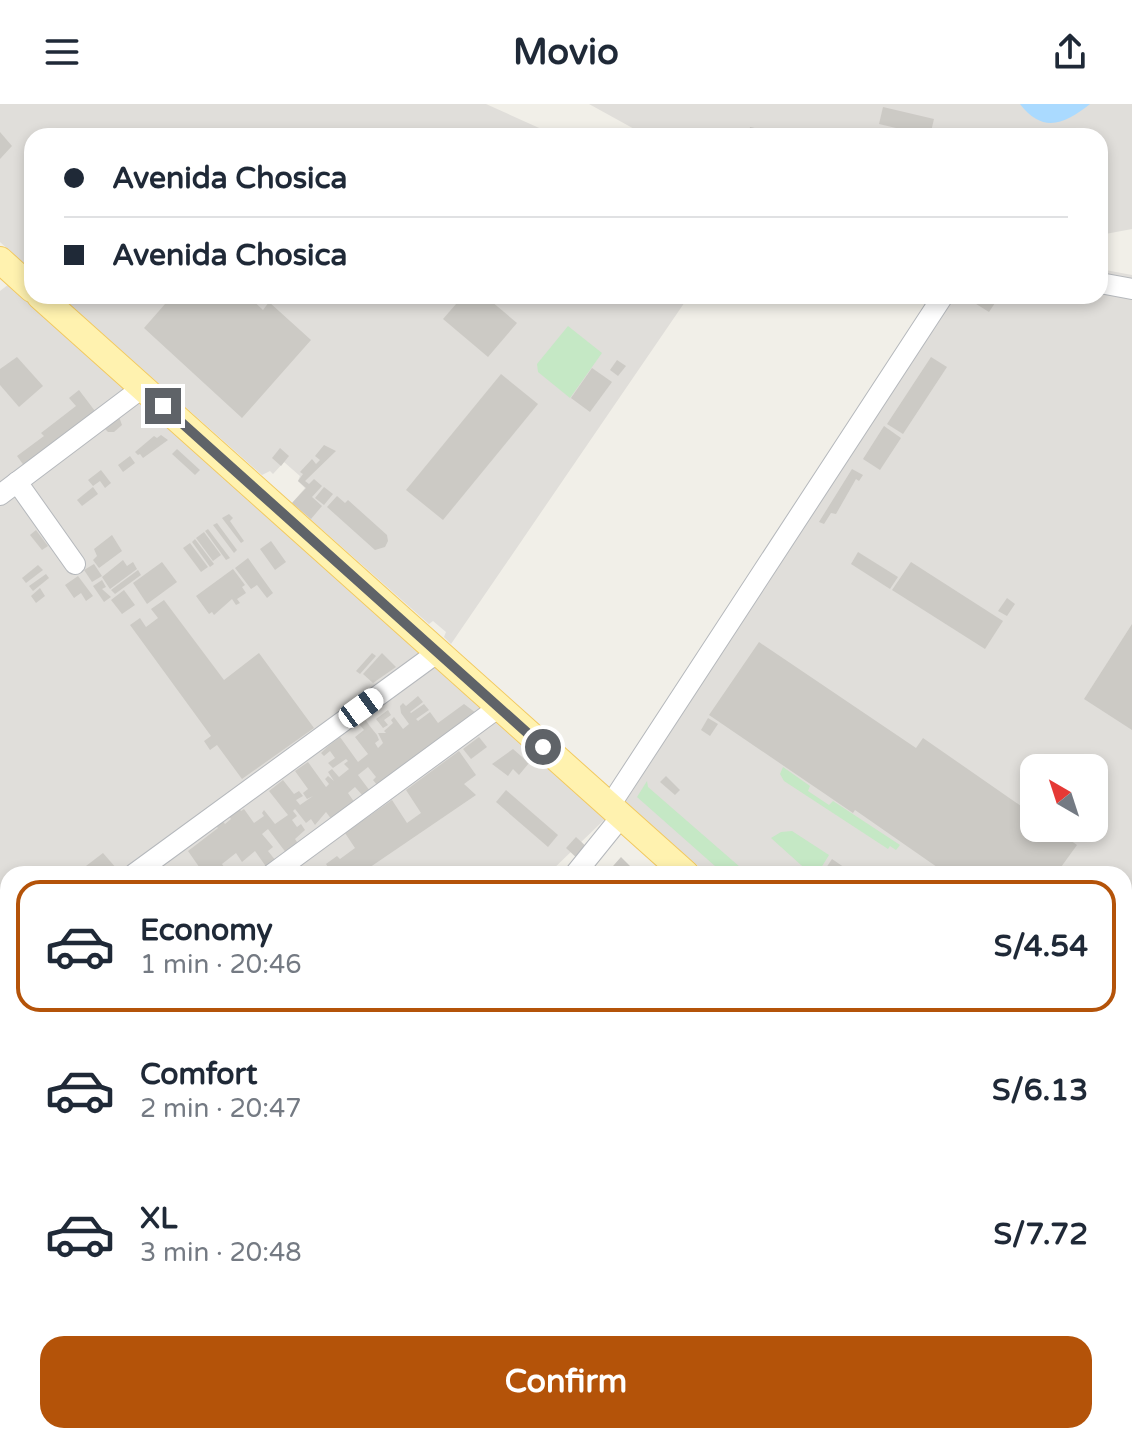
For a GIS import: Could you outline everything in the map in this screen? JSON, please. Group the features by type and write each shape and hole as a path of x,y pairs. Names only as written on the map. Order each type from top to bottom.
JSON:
{"main road":[{"path":"0,260 24,282"},
{"path":"49,304 677,866"}],"street":[{"path":"1108,284 1132,289"},
{"path":"580,866 938,304"},
{"path":"10,487 142,388"},
{"path":"0,468 10,487 75,564"},
{"path":"154,866 438,652"},
{"path":"283,866 499,707"}],"shaded area":[{"path":"0,104 486,104 539,128 24,128 24,264 0,242"},
{"path":"589,104 1132,104 1132,229 1108,234 1108,128 632,128"},
{"path":"1108,270 1132,275 1132,866 698,866 624,804 947,304 1108,304"},
{"path":"9,284 24,297 24,304 31,304 605,819 556,866 0,866 0,291"},
{"path":"69,304 684,304 451,644 444,637 446,632 433,621 429,624 292,503 305,488 298,481 300,476 284,462 273,474 270,471 262,475"}],"green space":[{"path":"568,326 602,353 570,398 538,372 537,364"},
{"path":"783,767 810,786 808,791 829,805 833,801 900,845 896,850 890,846 888,849 784,781 780,774"},
{"path":"647,781 648,787 739,866 715,866 637,797"},
{"path":"792,831 829,855 822,866 802,866 771,838 781,832"}],"water":[{"path":"1020,104 1090,104 1072,117 1054,123 1037,119"}],"building":[{"path":"883,107 934,119 932,128 896,128 879,124"},
{"path":"0,132 12,146 0,159"},
{"path":"165,304 257,304 263,310 271,304 311,340 242,418 144,328"},
{"path":"456,304 494,304 517,323 488,357 443,319"},
{"path":"976,304 994,304 989,312"},
{"path":"17,357 43,386 19,407 0,385 0,369"},
{"path":"931,357 947,367 903,434 887,424"},
{"path":"617,360 626,366 618,376 610,370"},
{"path":"592,368 612,382 590,412 571,398"},
{"path":"501,374 538,404 443,520 406,490"},
{"path":"79,390 98,415 25,467 17,456 76,406 69,398"},
{"path":"118,414 122,425 114,432 108,432 102,426"},
{"path":"884,426 901,438 880,470 863,459"},
{"path":"161,435 168,440 143,458 135,452 154,436 157,438"},
{"path":"324,445 336,451 305,481 309,484 314,479 322,486 312,497 322,506 311,519 292,503 306,488 298,481 303,474 300,472 312,459 316,464 320,460 315,456"},
{"path":"280,448 289,456 281,466 272,458"},
{"path":"177,449 200,470 195,475 172,454"},
{"path":"130,456 135,463 123,472 118,465"},
{"path":"852,469 863,475 859,481 856,479 836,514 831,513 824,524 819,522"},
{"path":"101,470 111,483 105,488 100,481 93,486 88,480"},
{"path":"93,487 98,494 82,506 77,500"},
{"path":"324,487 333,494 324,505 315,498"},
{"path":"337,496 345,503 348,500 387,535 385,547 375,550 327,507"},
{"path":"229,514 233,518 230,521 244,541 241,543 222,518"},
{"path":"217,523 237,550 234,553 213,525"},
{"path":"208,529 230,558 226,560 205,531"},
{"path":"36,530 48,546 42,550 30,535"},
{"path":"204,532 221,555 213,561 196,538"},
{"path":"112,535 122,551 99,568 93,560 97,556 94,549"},
{"path":"195,539 214,564 210,567 192,542"},
{"path":"271,541 286,562 275,570 260,549"},
{"path":"190,543 208,567 201,572 183,548"},
{"path":"858,552 898,577 890,589 851,564"},
{"path":"248,558 273,593 267,598 257,585 251,589 235,568"},
{"path":"123,560 127,566 133,562 137,569 110,589 102,577"},
{"path":"162,562 177,582 147,604 133,583"},
{"path":"911,562 1003,621 985,649 892,590"},
{"path":"94,564 102,576 92,582 84,570"},
{"path":"38,565 43,570 26,583 22,578"},
{"path":"233,569 245,585 242,587 246,593 237,599 240,603 236,605 232,599 214,615 212,612 209,614 196,596"},
{"path":"138,570 141,575 115,594 111,590"},
{"path":"46,574 49,578 33,591 29,586"},
{"path":"78,576 93,596 86,601 81,593 74,598 65,585"},
{"path":"102,580 106,587 102,589 111,597 104,602 93,586"},
{"path":"40,588 45,596 36,603 31,596"},
{"path":"124,590 135,605 122,614 111,600"},
{"path":"1007,598 1015,604 1007,616 998,611"},
{"path":"164,600 224,680 259,653 314,728 242,779 217,745 210,750 204,741 211,736 130,625 140,618 146,627 158,618 151,609"},
{"path":"1132,624 1132,730 1084,699"},
{"path":"759,642 916,748 923,738 1020,805 1020,842 1073,842 1077,845 1062,866 936,866 855,810 853,813 709,715"},
{"path":"372,653 376,656 360,674 356,671"},
{"path":"382,653 396,667 373,683 363,674"},
{"path":"418,696 423,702 410,712 424,704 429,710 416,719 418,721 430,712 438,723 464,704 476,713 378,786 373,780 376,777 368,767 358,775 370,791 363,796 355,787 348,793 355,803 332,820 326,812 315,825 311,819 306,823 295,809 293,811 297,816 292,820 297,827 301,824 305,830 295,839 299,845 287,854 268,829 262,834 273,847 268,851 276,861 270,866 266,866 255,851 242,862 236,853 223,866 198,866 188,851 218,828 214,824 221,819 225,824 231,819 227,814 237,806 241,811 244,809 254,823 264,816 264,810 275,824 288,815 269,791 283,780 294,794 299,791 303,796 296,800 300,805 313,796 307,799 303,793 308,789 295,771 308,762 326,787 329,784 325,779 328,776 334,781 328,772 332,769 339,777 349,769 344,764 348,761 346,759 333,768 328,763 335,758 330,751 324,756 321,753 340,737 358,762 368,754 355,737 364,730 358,723 365,719 377,735 379,740 375,743 378,748 383,743 378,733 386,733 384,731 393,723 391,720 394,717 403,729 409,724 401,713 400,706 403,703 406,706"},
{"path":"388,710 391,715 384,720 388,725 383,728 376,719"},
{"path":"708,718 718,724 710,736 701,730"},
{"path":"479,737 487,747 471,759 463,749"},
{"path":"513,749 529,763 519,775 513,769 508,776 492,764"},
{"path":"459,751 476,775 464,784 476,795 372,866 327,866 337,856 340,859 355,848 345,833 392,800 407,823 421,813 406,790"},
{"path":"666,776 680,790 675,795 660,782"},
{"path":"506,790 558,835 548,847 496,802"},
{"path":"576,837 589,849 579,860 566,848"},
{"path":"103,853 114,866 86,866"},
{"path":"621,857 630,866 613,866"},
{"path":"832,859 842,866 827,866"}],"route":[{"path":"163,406 543,747"}]}
